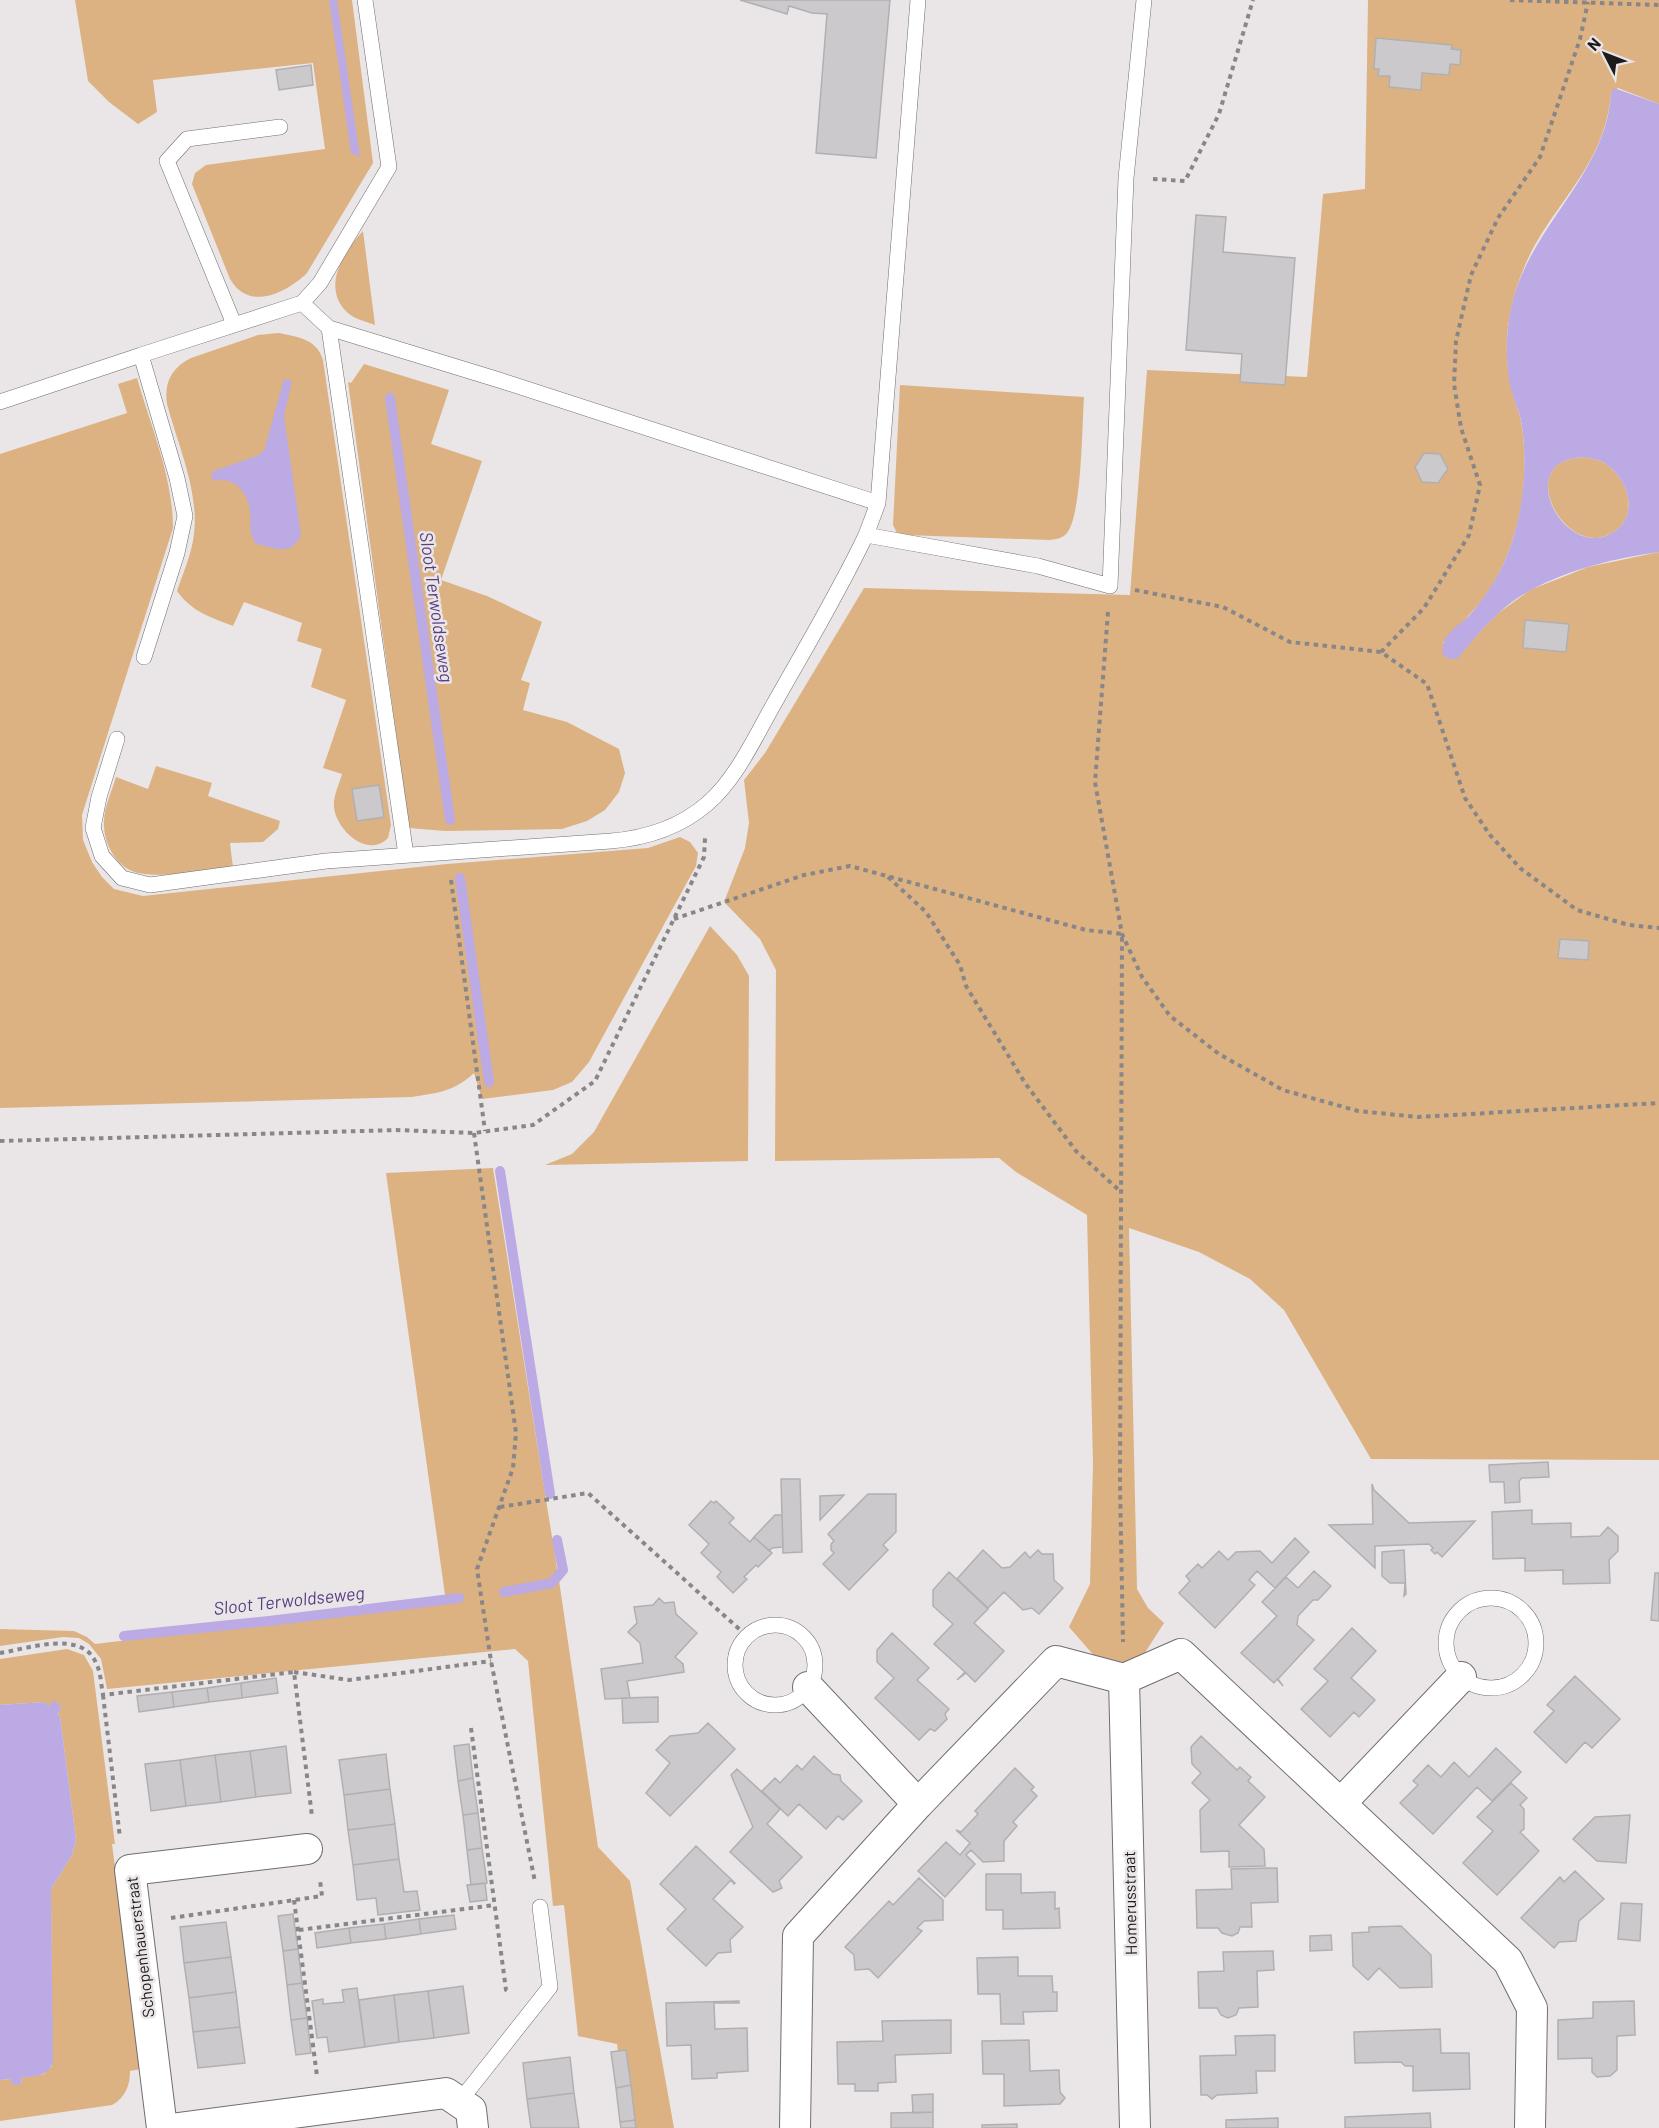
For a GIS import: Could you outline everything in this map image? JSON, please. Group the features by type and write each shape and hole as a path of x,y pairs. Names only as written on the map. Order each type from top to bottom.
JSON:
{"street":[{"path":"795,2128 798,1936 918,1804 1056,1661 1124,1678 1181,1654 1508,1961 1532,2008 1530,2128"},
{"path":"1341,1803 1461,1677"},
{"name":"Homerusstraat","path":"1124,1678 1135,2128"},
{"path":"808,1687 918,1804"},
{"name":"Schopenhauerstraat","path":"162,2128 130,1869 310,1837"},
{"path":"178,2128 446,2093 471,2110 473,2128"}],"lane":[{"path":"0,402 302,303 320,283 388,167 365,0"},
{"path":"117,739 99,797 93,828 102,856 122,878 150,885 326,861 637,838 664,831 708,804 740,763 845,579 878,503 918,0"},
{"path":"866,535 1038,566 1110,586 1126,178 1144,0"},
{"path":"234,324 167,161 187,139 280,127"},
{"path":"302,303 329,328 499,380 878,503"},
{"path":"329,328 406,855"},
{"path":"141,356 177,478 185,516 177,553 144,657"},
{"path":"1492,1597 1509,1601 1523,1611 1535,1631 1536,1642 1534,1658 1526,1672 1514,1682 1500,1688 1482,1688 1466,1682 1461,1677 1453,1670 1446,1655 1445,1638 1450,1622 1461,1608 1475,1600 1492,1597"},
{"path":"774,1624 797,1631 812,1649 815,1662 814,1675 808,1687 798,1698 784,1704 768,1705 754,1699 742,1689 736,1675 734,1660 739,1646 755,1629 774,1624"},
{"path":"459,2102 549,1987 540,1907"}],"path":[{"path":"1126,178 1185,181 1219,114 1253,0"},
{"path":"1510,0 1659,5"},
{"path":"1381,652 1424,608 1469,535 1480,485 1461,428 1454,384 1456,340 1475,266 1498,218 1540,157 1580,39 1588,2"},
{"path":"1124,1678 1120,1484 1122,934 1095,782 1110,586 1223,607 1290,642 1381,652 1427,684 1465,798 1490,835 1520,868 1577,910 1629,925 1659,928"},
{"path":"0,1141 396,1130 474,1133 533,1125 595,1081 704,857 708,804"},
{"path":"447,852 485,1131"},
{"path":"674,919 804,875 850,866 1086,930 1122,934"},
{"path":"888,876 926,912 960,965 966,986 1025,1083 1076,1151 1120,1191"},
{"path":"1122,934 1142,977 1170,1016 1219,1054 1282,1090 1358,1111 1418,1117 1659,1103"},
{"path":"474,1133 516,1433 513,1468 477,1569 491,1661 540,1907"},
{"path":"499,1507 588,1493 747,1636"},
{"path":"0,1653 60,1643 78,1645 96,1662 103,1695 121,1848 130,1869"},
{"path":"103,1695 294,1672 349,1680 491,1661"},
{"path":"294,1672 310,1837"},
{"path":"471,1728 506,1990 530,2012"},
{"path":"136,1923 322,1896 320,1877"},
{"path":"294,1900 322,2109"},
{"path":"299,1930 495,1905"}],"shaded area":[{"path":"75,0 352,0 373,163 307,273 300,279 284,290 265,296 247,295 238,289 230,279 192,184 195,173 206,165 325,149 313,63 153,80 157,112 138,124 109,102 88,81"},
{"path":"329,0 337,0 360,157 351,153"},
{"path":"1368,0 1659,0 1659,104 1618,88 1611,93 1606,121 1598,146 1531,253 1520,278 1510,316 1507,355 1511,386 1521,421 1524,443 1525,466 1520,512 1507,556 1497,577 1485,596 1443,643 1443,655 1473,639 1497,614 1530,590 1588,567 1659,552 1659,1460 1371,1459 1284,1310 1250,1279 1199,1252 1129,1228 1137,1589 1148,1608 1164,1623 1139,1662 1103,1666 1069,1627 1090,1584 1093,1463 1087,1215 1016,1172 999,1158 775,1161 776,970 760,939 724,902 745,848 749,823 744,780 765,753 864,588 1130,595 1147,370 1307,377 1323,194 1365,189"},
{"path":"1614,88 1659,104 1659,552 1594,565 1561,576 1531,590 1500,612 1457,659 1449,659 1443,655 1445,640 1469,616 1494,581 1508,552 1519,513 1524,482 1524,451 1521,420 1510,385 1507,365 1507,334 1512,304 1521,276 1534,250 1583,175 1596,149 1606,122","holes":["1587,457 1603,462 1611,468 1624,485 1629,505 1623,523 1615,531 1598,538 1582,536 1568,527 1556,514 1549,498 1548,483 1553,469 1567,460"]},
{"path":"363,231 375,325 349,314 340,304 336,293 335,282 342,260"},
{"path":"279,333 311,343 323,360 391,825 388,838 380,844 371,845 354,839 340,825 336,816 334,799 342,774 323,768 346,700 311,687 322,649 297,641 302,623 244,602 233,626 195,609 177,591 191,548 195,518 191,485 167,404 166,396 170,377 178,366 191,358 258,335"},
{"path":"364,364 449,390 431,444 482,461 441,580 487,596 542,622 521,680 530,683 523,710 567,722 619,749 625,773 619,792 605,810 587,821 562,829 445,831 409,828 348,382 351,383"},
{"path":"137,378 165,471 173,528 82,815 83,840 92,862 114,889 143,896 447,864 648,848 680,837 690,842 698,853 696,866 589,1062 572,1082 553,1090 482,1099 474,1073 453,1087 412,1097 0,1108 0,454 127,413 118,384"},
{"path":"284,379 292,381 284,416 301,535 297,542 288,549 276,549 256,544 251,532 247,499 234,483 213,481 211,472 257,456 264,451"},
{"path":"900,385 1084,397 1076,508 1067,533 1061,538 1049,540 897,533 893,525"},
{"path":"1585,457 1603,462 1611,468 1624,485 1629,505 1623,523 1615,531 1599,538 1583,536 1568,527 1557,514 1550,498 1548,482 1554,469 1567,460"},
{"path":"156,766 212,783 208,796 280,821 278,829 263,842 230,843 233,868 166,875 141,874 132,871 120,863 111,851 105,837 105,811 116,777 148,789"},
{"path":"710,926 737,955 749,976 748,1161 545,1165 572,1154 594,1132"},
{"path":"493,1168 560,1587 598,1847 630,1881 674,2128 628,2128 617,2044 578,2036 564,1905 553,1906 528,1661 515,1649 107,1689 101,1659 89,1644 79,1638 63,1637 0,1646 0,1629 74,1631 95,1644 446,1602 386,1173"},
{"path":"67,1649 84,1655 93,1671 115,1844 112,1844 141,2069 130,2071 126,2091 112,2105 0,2121 0,2080 11,2079 22,2084 21,2078 44,2074 52,2066 51,1889 72,1855 76,1840 60,1716 57,1714 62,1708 49,1706 44,1702 0,1705 0,1659"},
{"path":"54,1700 62,1708 57,1714 60,1716 76,1840 72,1855 51,1889 53,2062 48,2071 36,2076 21,2078 22,2084 12,2085 11,2079 0,2080 0,1705 44,1702 49,1706"}],"building":[{"path":"740,0 890,0 876,158 816,153 827,14 812,13 789,6 787,14"},
{"path":"1376,38 1452,45 1451,49 1461,50 1460,65 1450,64 1449,75 1422,73 1421,90 1389,87 1390,76 1378,76 1379,69 1374,69"},
{"path":"311,65 313,85 279,90 276,70"},
{"path":"1196,215 1226,217 1223,252 1295,258 1285,385 1240,382 1242,354 1186,350"},
{"path":"1424,453 1440,454 1448,469 1438,483 1422,482 1415,467"},
{"path":"1525,620 1569,624 1566,652 1523,648"},
{"path":"379,785 384,817 357,821 352,789"},
{"path":"1560,939 1589,941 1588,960 1558,958"},
{"path":"1548,1462 1549,1477 1522,1478 1519,1481 1520,1502 1505,1503 1504,1482 1490,1482 1489,1465"},
{"path":"781,1479 800,1479 802,1552 783,1553"},
{"path":"1372,1484 1374,1490 1409,1523 1475,1521 1442,1557 1431,1550 1433,1548 1429,1544 1375,1546 1375,1568 1329,1525 1373,1524"},
{"path":"868,1494 896,1494 896,1532 883,1545 888,1550 849,1590 823,1564 834,1553 831,1550 831,1544 834,1541 828,1534"},
{"path":"844,1495 820,1520 820,1496"},
{"path":"711,1501 714,1503 716,1501 734,1518 729,1523 750,1542 754,1537 772,1553 744,1577 747,1579 733,1593 717,1577 721,1572 701,1553 709,1544 689,1525"},
{"path":"1532,1510 1532,1524 1571,1523 1571,1537 1600,1536 1608,1527 1618,1536 1618,1551 1609,1560 1610,1583 1563,1584 1563,1570 1525,1571 1525,1558 1493,1559 1492,1512"},
{"path":"775,1515 782,1515 783,1547 772,1548 769,1551 754,1537"},
{"path":"1295,1538 1309,1552 1275,1588 1257,1571 1249,1580 1255,1585 1215,1628 1179,1593 1190,1581 1186,1576 1198,1564 1202,1568 1219,1551 1228,1560 1236,1552 1260,1551 1272,1563"},
{"path":"983,1550 1002,1568 1010,1567 1025,1552 1030,1558 1038,1550 1042,1554 1053,1554 1054,1580 1063,1588 1039,1614 1032,1608 1023,1610 1004,1592 988,1608 957,1579"},
{"path":"1404,1550 1406,1594 1404,1596 1405,1583 1390,1583 1382,1576 1382,1552"},
{"path":"1314,1571 1331,1586 1298,1616 1297,1625 1314,1640 1278,1679 1283,1686 1277,1679 1274,1683 1241,1653 1277,1616 1262,1602 1286,1577 1298,1588"},
{"path":"949,1572 988,1609 974,1623 1004,1651 975,1682 966,1673 957,1680 965,1672 934,1644 953,1624 933,1606 933,1590"},
{"path":"1655,1573 1659,1573 1659,1621 1651,1620"},
{"path":"659,1598 664,1603 674,1602 676,1614 697,1633 675,1657 683,1664 684,1672 627,1681 630,1698 605,1699 601,1669 643,1663 640,1643 628,1632 637,1623 634,1607 653,1605"},
{"path":"1352,1628 1376,1651 1351,1678 1375,1700 1359,1717 1354,1712 1330,1737 1301,1709 1328,1681 1314,1669"},
{"path":"892,1633 929,1668 917,1680 949,1709 945,1714 947,1719 935,1731 930,1729 919,1740 875,1698 894,1678 877,1662 877,1650"},
{"path":"1575,1676 1620,1719 1592,1748 1585,1742 1566,1763 1534,1732 1554,1711 1547,1705"},
{"path":"276,1678 278,1693 242,1698 241,1683"},
{"path":"241,1683 242,1698 209,1702 207,1688"},
{"path":"207,1688 209,1702 174,1707 172,1692"},
{"path":"172,1692 174,1707 139,1712 137,1696"},
{"path":"658,1697 658,1722 623,1723 622,1698"},
{"path":"708,1723 735,1749 670,1816 646,1793 670,1763 656,1750 670,1736 698,1733"},
{"path":"1201,1736 1237,1770 1240,1767 1251,1777 1248,1781 1265,1797 1239,1825 1264,1849 1265,1866 1229,1867 1229,1851 1201,1852 1200,1810 1210,1800 1192,1783 1201,1773 1192,1764 1191,1747"},
{"path":"469,1744 473,1778 458,1781 454,1746"},
{"path":"286,1746 291,1793 256,1797 250,1751"},
{"path":"1496,1748 1521,1772 1492,1801 1477,1787 1433,1834 1400,1803 1418,1785 1413,1781 1428,1765 1441,1777 1454,1762 1469,1777"},
{"path":"250,1751 256,1797 221,1802 215,1755"},
{"path":"386,1754 390,1789 344,1795 339,1760"},
{"path":"215,1755 221,1802 186,1806 180,1760"},
{"path":"814,1756 833,1774 840,1775 841,1781 862,1801 843,1820 838,1816 826,1829 799,1804 788,1816 762,1791 775,1778 780,1783 797,1765 802,1770"},
{"path":"180,1760 186,1806 151,1811 145,1764"},
{"path":"1015,1768 1034,1787 1031,1790 1037,1796 1013,1822 1017,1826 1004,1841 1004,1861 983,1862 971,1850 966,1855 975,1864 945,1897 918,1871 946,1842 960,1855 970,1843 956,1830 961,1832 978,1814 975,1811"},
{"path":"737,1769 780,1809 767,1824 802,1857 779,1881 782,1888 773,1892 730,1852 753,1827 731,1775"},
{"path":"473,1778 478,1813 463,1815 458,1781"},
{"path":"1511,1783 1527,1798 1520,1805 1524,1809 1524,1829 1520,1832 1539,1851 1497,1895 1463,1863 1493,1831 1477,1817"},
{"path":"390,1789 395,1824 348,1830 344,1795"},
{"path":"478,1813 482,1848 467,1850 463,1815"},
{"path":"1630,1815 1626,1863 1597,1861 1573,1839 1595,1817"},
{"path":"395,1824 399,1859 353,1865 348,1830"},
{"path":"696,1846 735,1883 731,1880 713,1899 743,1927 730,1940 731,1952 718,1953 706,1966 667,1929 686,1909 660,1884"},
{"path":"482,1848 487,1883 471,1885 467,1850"},
{"path":"399,1859 404,1892 417,1891 420,1910 378,1915 376,1898 357,1900 353,1865"},
{"path":"1277,1868 1278,1902 1251,1903 1252,1927 1240,1927 1238,1933 1232,1936 1222,1933 1218,1928 1197,1928 1196,1890 1232,1889 1231,1869"},
{"path":"1575,1871 1604,1899 1579,1921 1576,1941 1559,1942 1554,1948 1521,1918 1560,1877 1564,1882"},
{"path":"986,1874 1021,1874 1021,1893 1055,1892 1055,1909 1059,1908 1060,1928 1003,1929 1003,1910 986,1910"},
{"path":"919,1878 943,1900 943,1920 924,1921 917,1928 922,1931 878,1978 869,1969 855,1970 854,1955 845,1947 889,1901 893,1905"},
{"path":"485,1883 487,1900 470,1902 467,1885"},
{"path":"1621,1903 1642,1904 1640,1941 1618,1939"},
{"path":"293,1914 298,1949 283,1951 278,1916"},
{"path":"454,1915 456,1929 421,1934 419,1919"},
{"path":"419,1919 421,1934 386,1939 384,1924"},
{"path":"226,1922 231,1957 184,1963 180,1927"},
{"path":"384,1924 386,1939 351,1943 349,1928"},
{"path":"1401,1926 1431,1955 1432,1987 1400,1988 1379,1968 1368,1980 1353,1966 1352,1933 1369,1932 1369,1927"},
{"path":"349,1928 351,1943 317,1948 315,1933"},
{"path":"1331,1935 1332,1950 1310,1951 1310,1936"},
{"path":"298,1949 302,1983 287,1985 283,1951"},
{"path":"1273,1951 1274,1970 1257,1971 1258,2007 1239,2008 1236,2015 1228,2018 1221,2015 1217,2008 1199,2008 1198,1972 1224,1971 1223,1952"},
{"path":"231,1957 236,1992 189,1998 184,1963"},
{"path":"1018,1957 1018,1976 1052,1976 1053,1992 1057,1992 1057,2011 1023,2012 1024,2024 1001,2024 1000,1994 978,1994 977,1958"},
{"path":"302,1983 307,2018 291,2020 287,1985"},
{"path":"463,1986 469,2033 434,2038 428,1991"},
{"path":"357,1988 365,2047 329,2052 327,2037 317,2038 312,2001 323,1999 323,2004 344,2002 342,1990"},
{"path":"428,1991 434,2038 399,2042 394,1995"},
{"path":"236,1992 240,2027 193,2032 189,1998"},
{"path":"394,1995 399,2042 365,2047 359,2000"},
{"path":"739,2001 739,2003 714,2003 715,2029 747,2028 748,2071 717,2073 717,2078 692,2079 691,2045 667,2046 666,2003"},
{"path":"1634,2001 1635,2035 1617,2036 1617,2070 1610,2076 1597,2077 1592,2072 1592,2058 1558,2059 1558,2020 1593,2018 1593,2002"},
{"path":"307,2018 311,2053 296,2055 291,2020"},
{"path":"951,2020 951,2053 895,2055 896,2082 878,2083 878,2091 855,2091 855,2084 838,2084 837,2042 883,2041 882,2021"},
{"path":"240,2027 245,2063 198,2068 193,2032"},
{"path":"1440,2029 1441,2053 1469,2053 1470,2089 1413,2091 1413,2066 1405,2066 1401,2062 1355,2063 1354,2032"},
{"path":"1275,2035 1275,2071 1256,2071 1257,2093 1217,2095 1212,2099 1207,2095 1201,2095 1200,2056 1236,2055 1235,2036"},
{"path":"1029,2040 1030,2071 1059,2070 1060,2092 1065,2098 1060,2104 1004,2106 1004,2074 983,2074 982,2041"},
{"path":"626,2050 631,2085 616,2088 611,2052"},
{"path":"570,2057 574,2093 527,2099 523,2063"},
{"path":"631,2085 635,2120 620,2122 616,2088"},
{"path":"574,2093 579,2128 531,2128 527,2099"},
{"path":"933,2094 933,2112 913,2113 912,2095"},
{"path":"933,2112 933,2128 891,2128 891,2113"},
{"path":"1430,2113 1431,2128 1345,2128 1345,2117"},
{"path":"1278,2118 1278,2128 1226,2128 1226,2120"},
{"path":"635,2120 636,2128 621,2128 620,2122"},
{"path":"1017,2124 1017,2128 982,2128 982,2125"}],"waterway":[{"name":"Sloot Terwoldseweg","path":"390,398 450,820"},
{"name":"Sloot Terwoldseweg","path":"460,878 489,1082"},
{"name":"Sloot Terwoldseweg","path":"500,1171 550,1494"},
{"name":"Sloot Terwoldseweg","path":"504,1592 552,1583 563,1570 557,1540"},
{"name":"Sloot Terwoldseweg","path":"124,1636 459,1598"}]}
